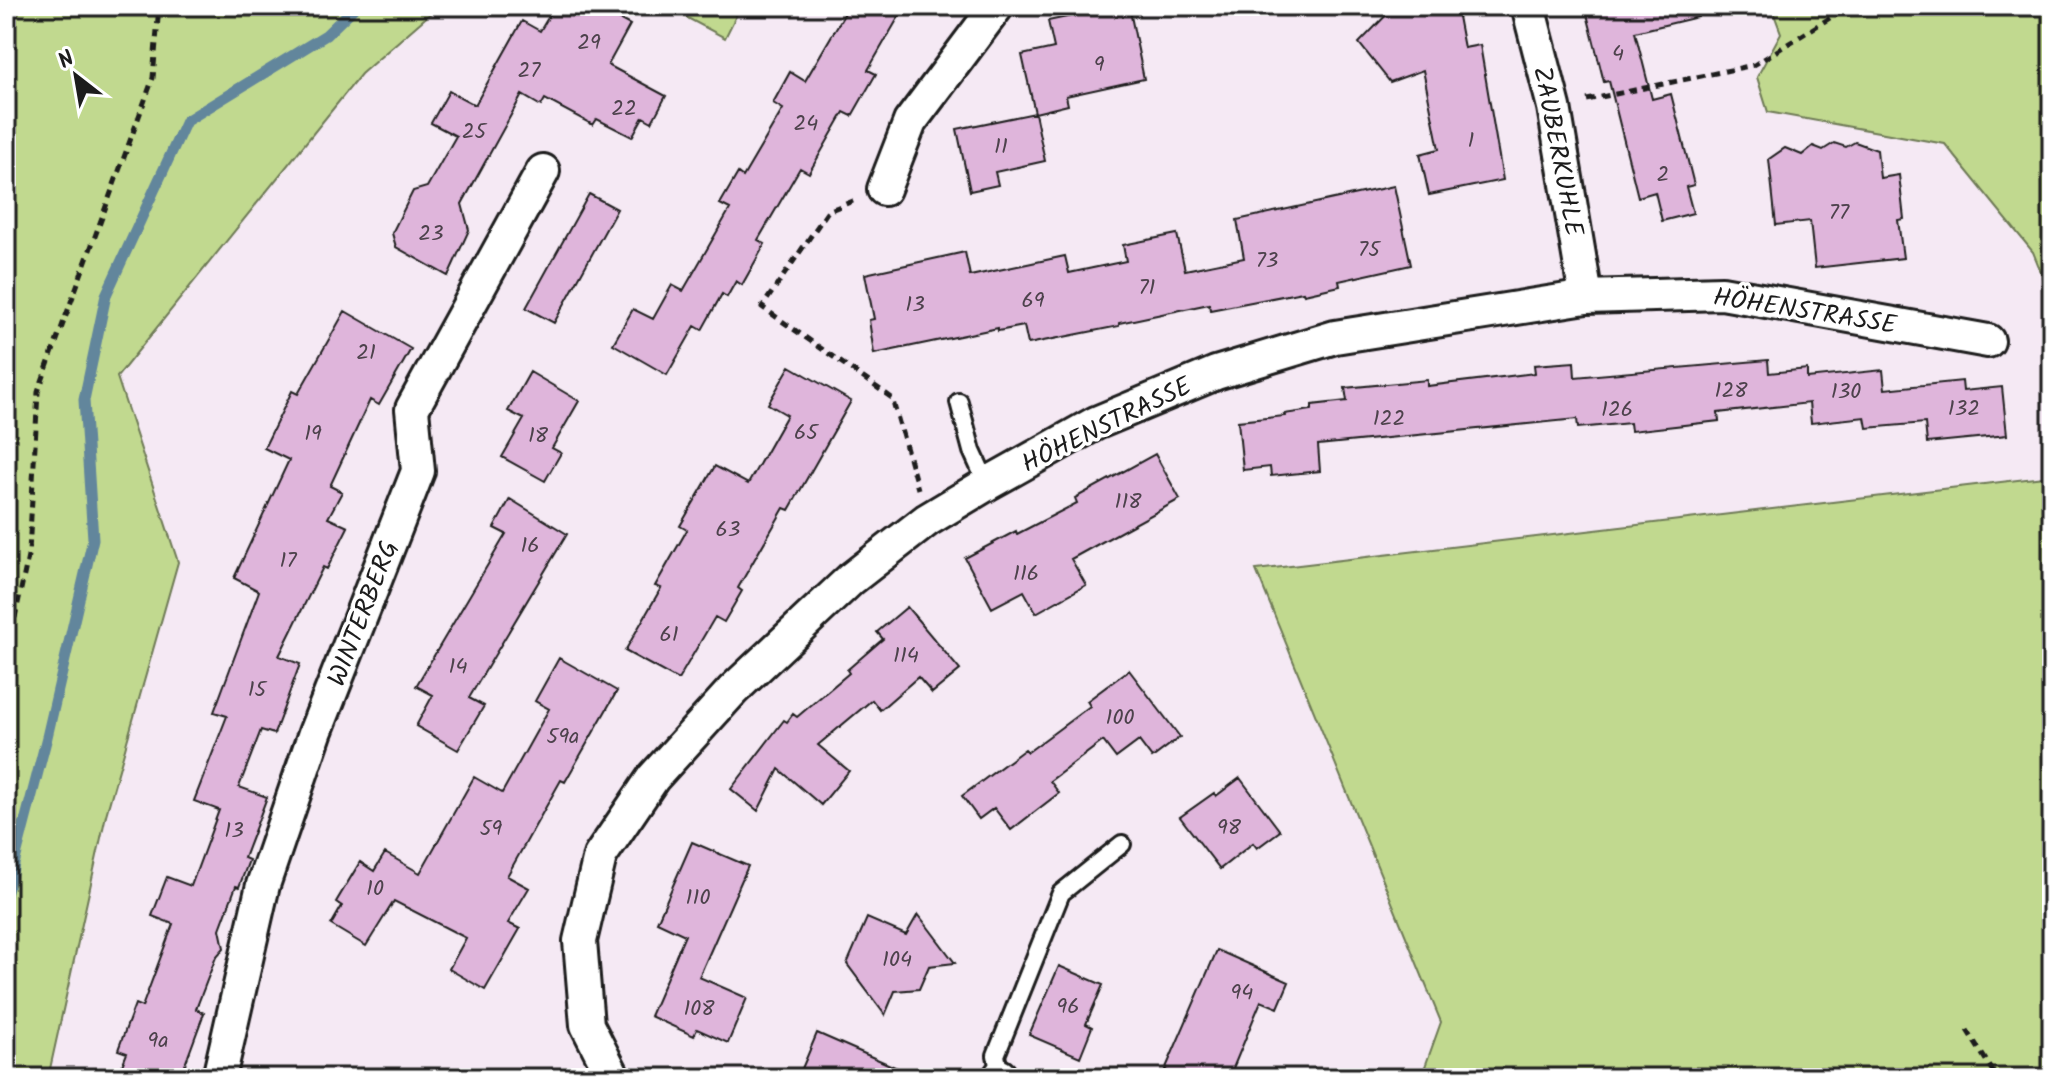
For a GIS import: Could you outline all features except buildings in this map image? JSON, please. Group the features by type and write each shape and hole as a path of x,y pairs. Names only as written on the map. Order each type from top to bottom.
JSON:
{"street":[{"path":"884,189 910,122 997,6"},
{"name":"ZAUBERKUHLE","path":"1528,6 1554,107 1586,297"},
{"name":"WINTERBERG","path":"219,1078 263,885 315,733 418,471 412,409 543,171"},
{"name":"HÖHENSTRASSE","path":"614,1078 587,1025 580,941 600,856 653,778 733,690 851,579 927,520 1096,423 1216,373 1335,337 1586,297 1722,293 1988,341"}],"lane":[{"path":"959,402 972,451 987,484"},
{"path":"999,1077 996,1055 1061,893 1122,844"}],"path":[{"path":"6,659 29,552 38,392 153,78 159,6"},
{"path":"1554,107 1754,65 1849,6"},
{"path":"884,189 828,211 762,307 892,398 927,520"},
{"path":"1967,1030 1997,1078"}],"green space":[{"path":"6,6 439,6 361,74 117,377 178,562 106,815 48,1078 6,1078"},
{"path":"665,6 741,6 725,38"},
{"path":"1771,6 2052,6 2052,299 2033,252 1945,144 1768,112 1757,77 1781,33"},
{"path":"2052,476 2052,1078 1421,1078 1441,1022 1256,570"}],"waterway":[{"path":"6,895 93,539 84,400 106,295 186,121 326,35 356,6"}]}
